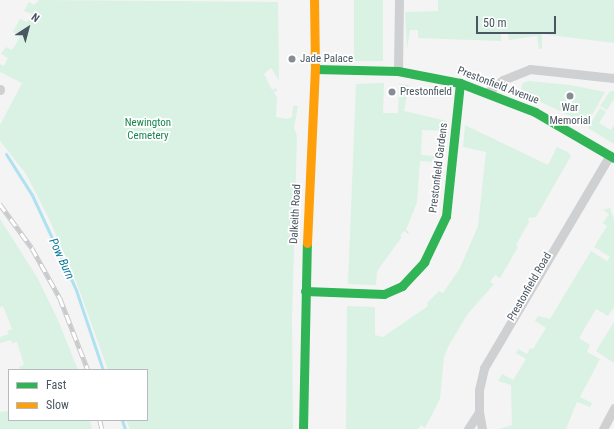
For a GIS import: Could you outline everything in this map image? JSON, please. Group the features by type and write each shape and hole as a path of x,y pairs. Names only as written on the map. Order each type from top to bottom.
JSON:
{"street":[{"name":"Dalkeith Road","path":"303,429 305,291 315,69 314,0"},
{"path":"398,71 399,0"},
{"name":"Prestonfield Avenue","path":"315,69 398,71 460,83 488,92 548,118 612,157"},
{"path":"488,92 503,80 530,69 614,78"},
{"name":"Prestonfield Gardens","path":"305,291 384,294 402,286 424,262 438,237 446,216 460,83"},
{"name":"Prestonfield Road","path":"482,429 479,412 479,390 484,368 612,157"},
{"path":"603,429 614,408"},
{"path":"468,429 479,412"}],"green space":[{"name":"Newington Cemetery","path":"39,0 278,2 279,81 271,68 264,74 272,90 276,88 277,91 274,92 277,98 276,117 287,119 292,117 293,106 298,106 294,128 297,136 292,320 293,429 130,429 126,421 148,421 148,369 108,369 79,289 50,221 26,174 0,141 0,125 22,83 0,72 0,64 4,66 8,58 1,54 6,47 12,50 20,36 13,32 20,19 27,22 30,18 32,14 24,11 29,2 34,5"},
{"path":"354,0 383,0 383,61 354,61"},
{"path":"438,0 612,0 614,1 614,43 542,34 542,49 539,49 537,36 509,40 508,34 501,34 501,41 418,38 418,30 410,30 407,49 405,12 438,11"},
{"path":"529,81 570,85 605,92 587,124 524,94 521,89 523,83"},
{"path":"384,83 383,113 398,113 399,84 409,85 404,111 447,121 446,131 422,130 421,155 434,156 433,162 420,161 417,202 406,230 409,232 408,234 404,231 400,236 402,237 377,271 376,285 348,284 356,84"},
{"path":"610,91 614,91 614,99 607,110 600,106"},
{"path":"600,108 606,112 599,123 611,130 614,125 614,144 588,128"},
{"path":"465,125 548,165 557,147 568,152 571,156 536,217 528,218 529,222 516,245 518,247 500,278 495,275 490,282 494,284 467,315 448,347 444,357 440,399 425,428 421,425 418,429 346,429 347,306 375,307 375,335 383,337 428,306 427,303 439,291 443,293 460,268 478,226 486,152 463,147"},
{"path":"610,208 614,220 614,307 608,316 596,309 579,338 590,345 587,352 600,359 580,397 592,403 590,407 577,402 566,429 499,429 512,425 511,385 498,381 502,374 513,380 526,359 516,353 518,349 527,354 530,348 533,349 546,328 535,321 538,316 550,319 591,251 607,261 610,257 594,247 607,226 603,223 609,214 603,210"},
{"path":"0,219 37,277 58,320 78,369 20,369 19,367 24,365 17,342 12,343 11,340 0,343 0,337 9,334 7,331 12,329 3,306 0,307"},
{"path":"614,322 614,363 596,351"},
{"path":"8,411 8,421 90,421 92,429 0,429 0,412"}],"waterway":[{"name":"Pow Burn","path":"6,154 32,195 76,290 103,369"},
{"name":"Pow Burn","path":"122,421 125,429"}],"railway":[{"path":"0,204 32,248 60,298 88,369"},
{"path":"100,421 102,429"}],"traffic: fast":[{"path":"315,69 398,71 460,83 535,112 614,158"},
{"path":"305,291 384,294 402,286 424,262 446,216 460,83"},
{"path":"303,429 307,243"}],"traffic: slow":[{"path":"307,243 315,69 314,0"}],"place":[{"name":"Jade Palace","path":"292,59"},
{"name":"Prestonfield","path":"392,92"},
{"name":"War Memorial","path":"570,96"}]}
